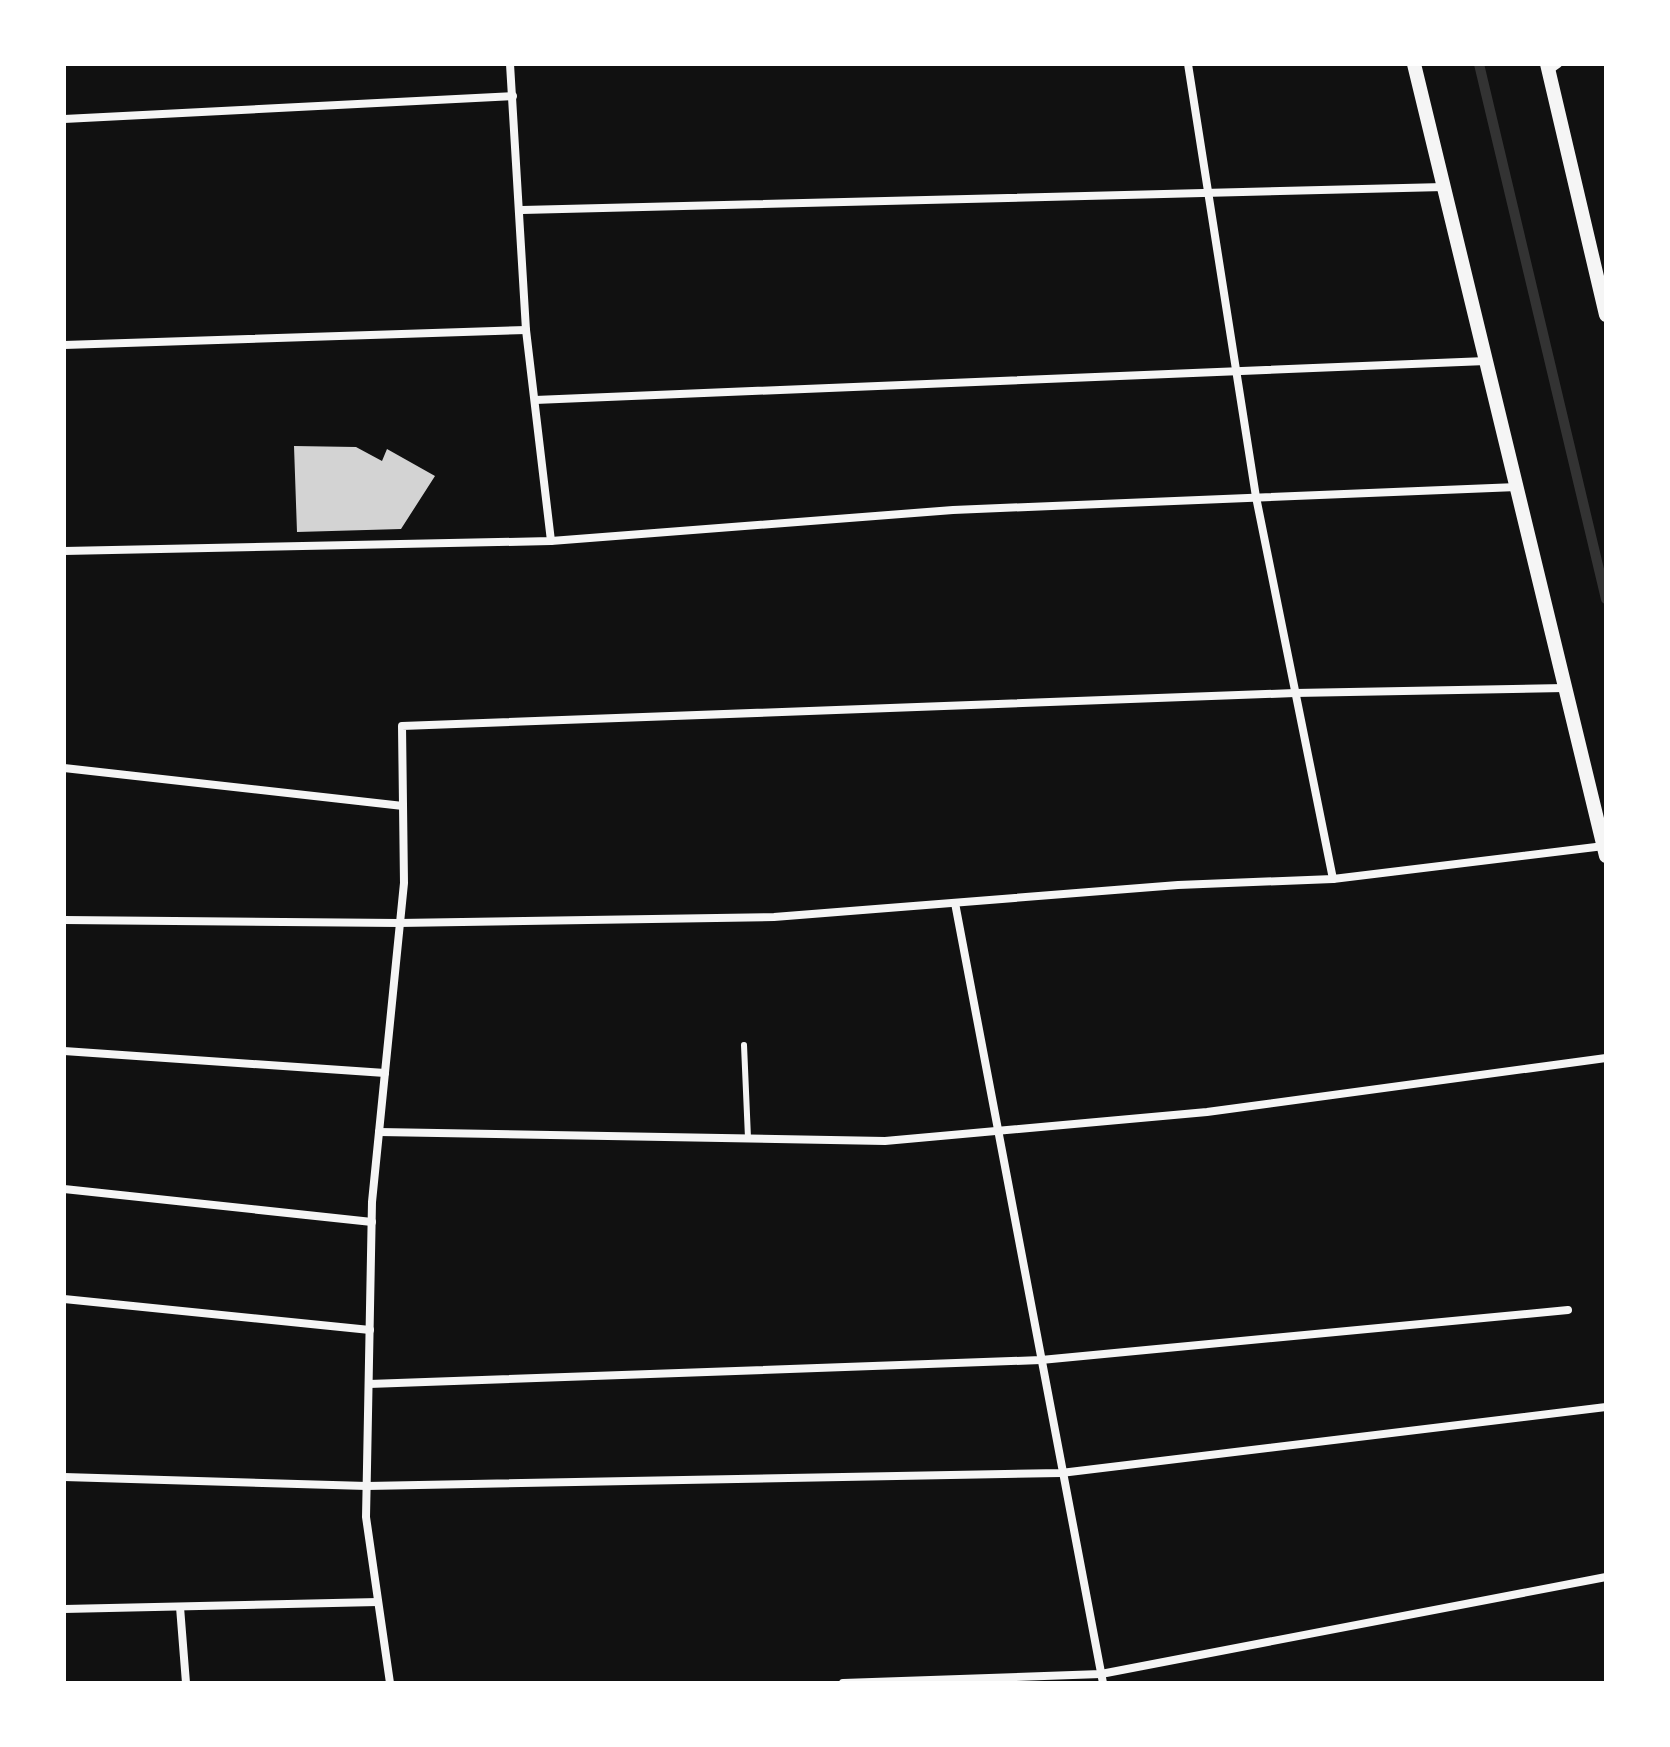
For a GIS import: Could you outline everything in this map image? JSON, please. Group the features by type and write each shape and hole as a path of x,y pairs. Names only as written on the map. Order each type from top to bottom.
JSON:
{"street":[{"path":"510,64 522,210 526,330 551,541"},
{"path":"1188,64 1256,497 1333,879"},
{"path":"64,920 399,923 774,917 1178,885 1333,879 1605,851 1414,64"},
{"path":"1551,66 1606,315"},
{"path":"64,119 513,96"},
{"path":"522,210 1444,187"},
{"path":"64,345 526,330"},
{"path":"535,400 1486,361"},
{"path":"64,551 551,541 953,510 1517,487"},
{"path":"390,1683 366,1517 372,1222 404,883 402,726 1295,693 1565,688"},
{"path":"64,768 403,806"},
{"path":"955,903 1102,1678"},
{"path":"64,1051 385,1073"},
{"path":"379,1132 885,1141 1207,1112 1606,1058"},
{"path":"64,1189 372,1222"},
{"path":"64,1299 370,1330"},
{"path":"369,1384 1041,1360 1568,1310"},
{"path":"64,1477 367,1486 1061,1473 1606,1407"},
{"path":"843,1683 1102,1678 1606,1577"},
{"path":"64,1609 378,1602"},
{"path":"180,1607 186,1683"}],"lane":[{"path":"744,1045 748,1138"}],"building":[{"path":"294,446 356,447 382,461 387,449 435,476 401,529 297,532"}],"waterway":[{"path":"1479,64 1606,599"}]}
